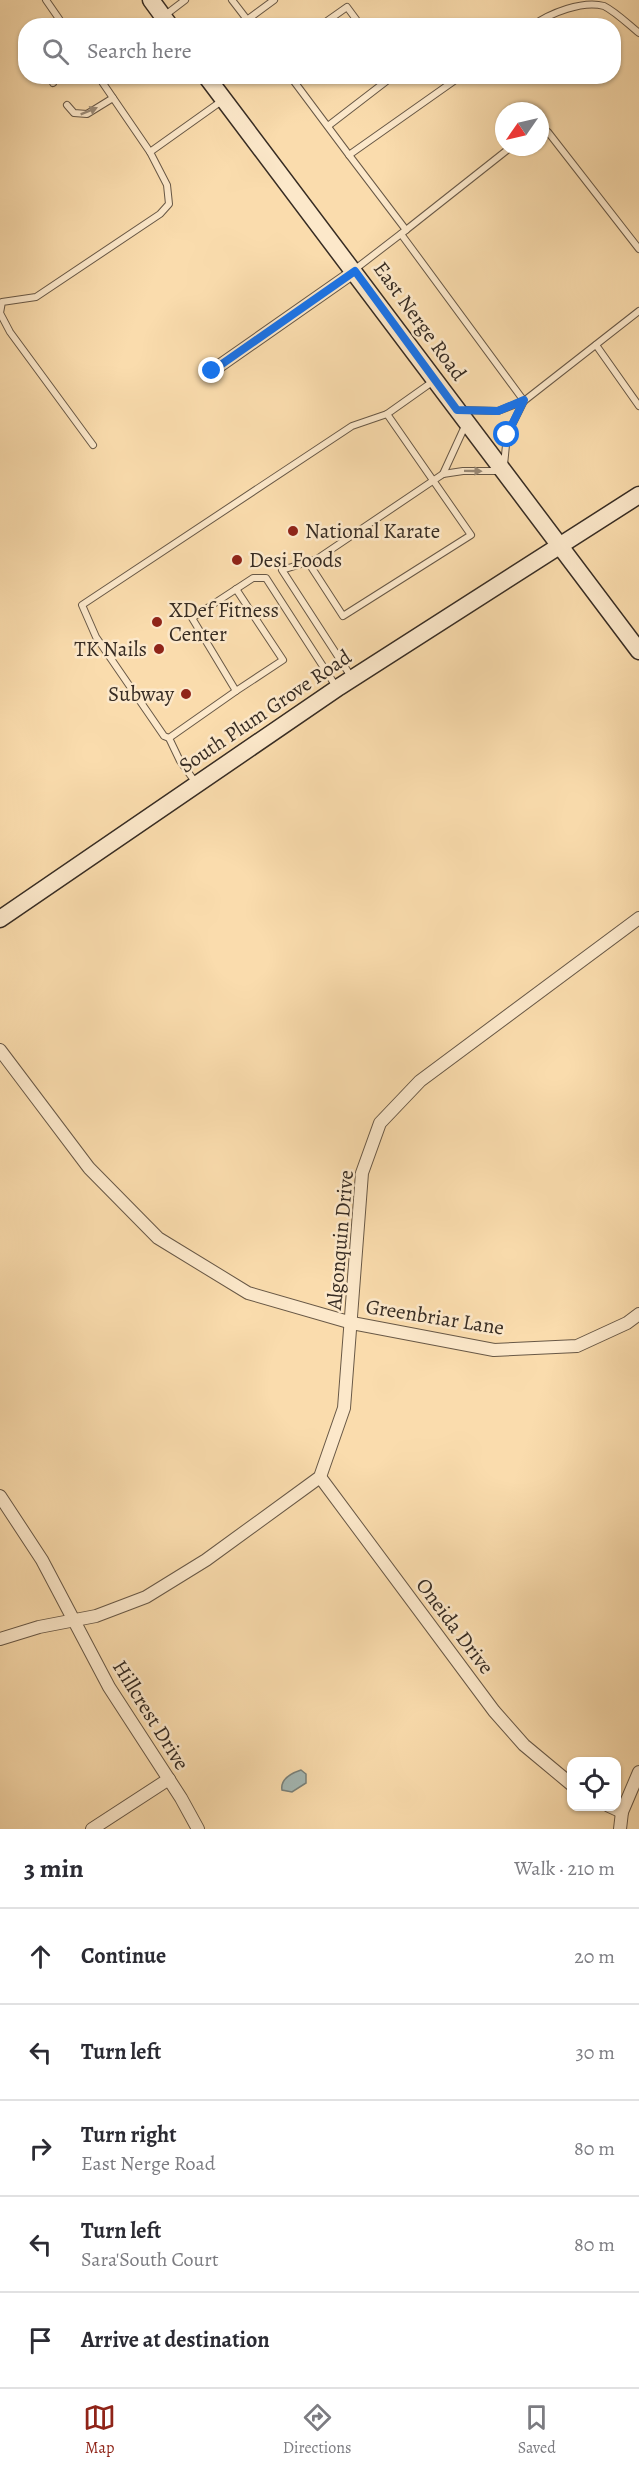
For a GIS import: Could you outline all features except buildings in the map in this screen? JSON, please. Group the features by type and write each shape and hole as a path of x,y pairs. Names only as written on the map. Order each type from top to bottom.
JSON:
{"street":[{"path":"151,0 165,18"},
{"name":"East Nerge Road","path":"212,84 354,270 559,548 639,651"},
{"path":"212,371 354,270"},
{"name":"South Plum Grove Road","path":"0,918 337,688 639,495"},
{"name":"Algonquin Drive","path":"320,1477 344,1408 362,1173 380,1123 420,1081 639,918"},
{"name":"Greenbriar Lane","path":"0,1050 89,1168 158,1238 248,1293 352,1323 494,1350 577,1346 627,1323 639,1314"},
{"path":"0,1640 39,1627 96,1616 146,1597 206,1560 320,1477"},
{"name":"Oneida Drive","path":"320,1477 495,1711 524,1745 567,1781"},
{"name":"Hillcrest Drive","path":"0,1496 42,1560 108,1687 169,1779 198,1829"},
{"path":"620,1829 622,1812 639,1772"},
{"path":"92,1829 169,1779"}],"lane":[{"path":"46,0 58,18"},
{"path":"170,18 185,0"},
{"path":"232,0 246,18"},
{"path":"255,18 274,0"},
{"path":"543,18 578,4 604,6 620,18"},
{"path":"331,18 347,7 355,18"},
{"path":"621,19 639,33"},
{"path":"93,445 10,332 0,313 1,301 36,297 165,209 169,204 167,185 150,152 103,84"},
{"path":"296,84 524,400"},
{"path":"328,126 383,84"},
{"path":"349,155 450,84"},
{"path":"67,105 74,113 87,114 113,98"},
{"path":"150,152 223,100"},
{"path":"549,133 639,249"},
{"path":"354,270 500,156"},
{"path":"443,474 462,416 498,411 524,400 639,311"},
{"path":"596,345 639,406"},
{"path":"196,784 180,761 169,738 164,736 96,637 82,605 352,426 387,414 435,380"},
{"path":"353,678 282,570 317,559 443,474 463,471 503,472 507,435 524,400"},
{"path":"308,562 343,616 471,535 387,414"},
{"path":"236,691 192,618 252,578 266,578 337,688"},
{"path":"169,738 283,660 236,589"}],"shaded area":[{"path":"301,1770 306,1774 306,1783 292,1792 282,1790 285,1780"}],"place":[{"name":"National Karate","path":"293,531"},
{"name":"Desi Foods","path":"237,560"},
{"name":"XDef Fitness Center","path":"157,622"},
{"name":"TK Nails","path":"159,649"},
{"name":"Subway","path":"186,694"}],"route":[{"path":"212,371 355,271 457,410 498,411 524,400 507,435"}]}
